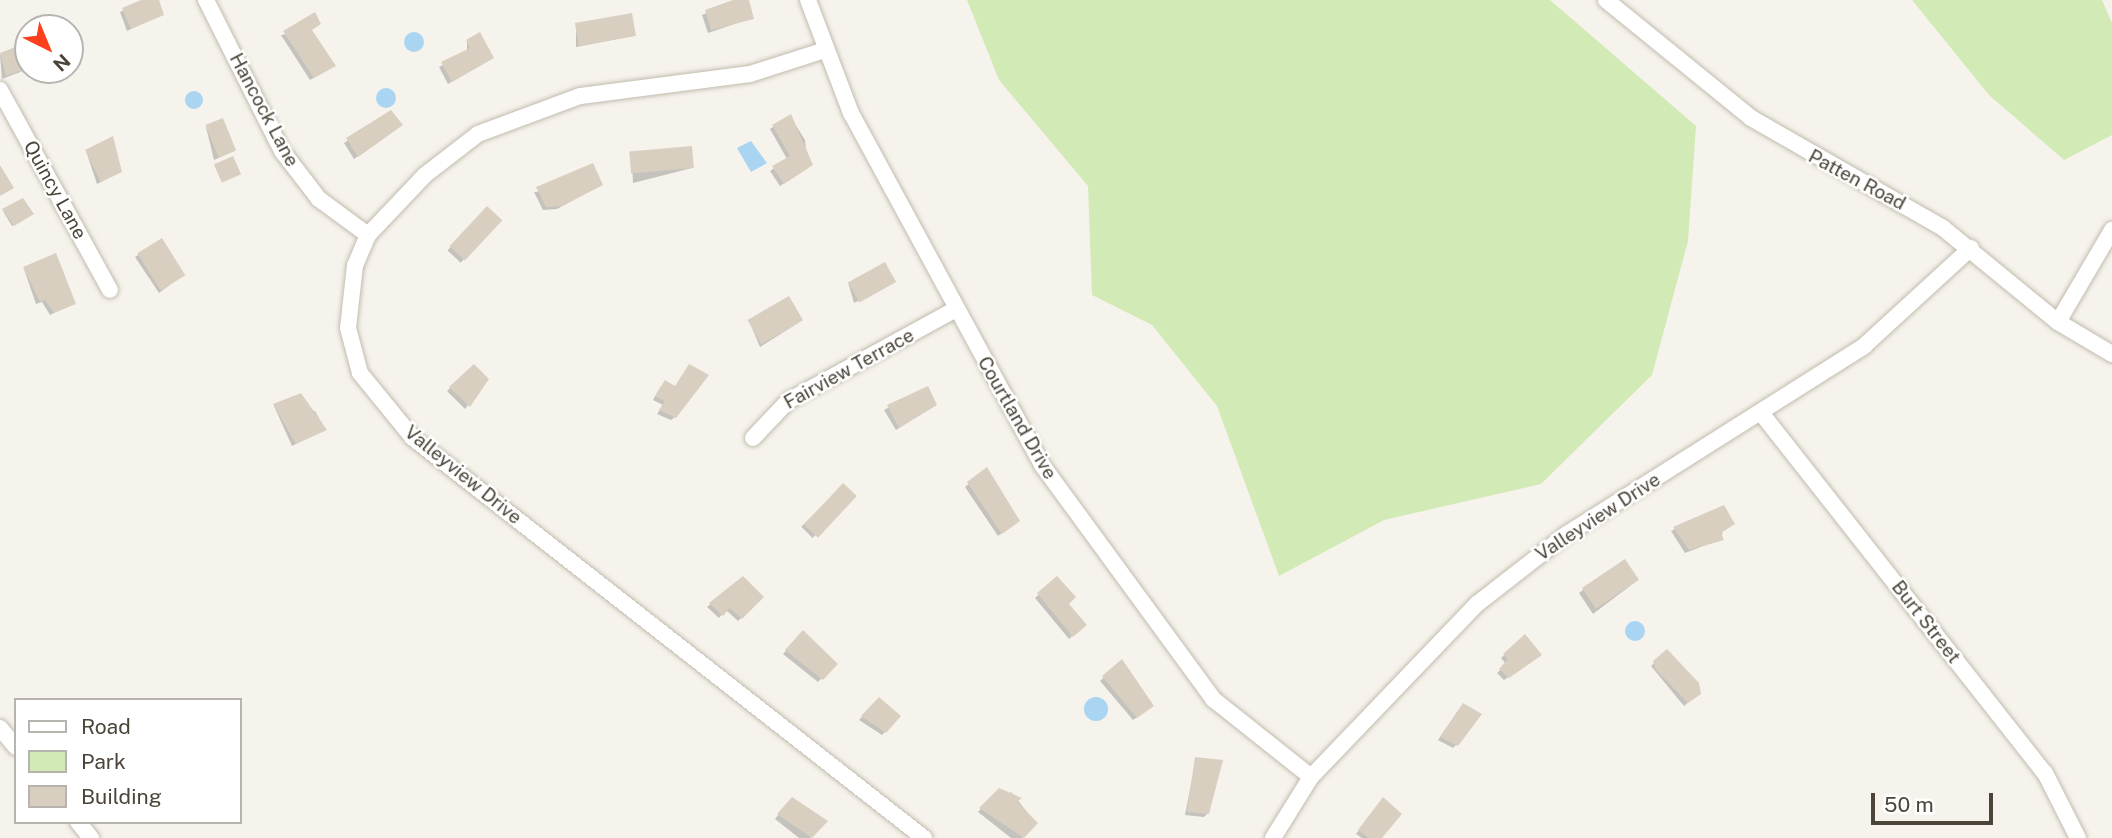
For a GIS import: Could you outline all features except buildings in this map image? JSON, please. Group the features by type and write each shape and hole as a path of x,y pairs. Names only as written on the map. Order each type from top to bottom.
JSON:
{"street":[{"name":"Hancock Lane","path":"206,0 282,151 319,199 368,235"},
{"name":"Courtland Drive","path":"808,0 825,50 954,310 1042,465 1175,654 1213,699 1311,777"},
{"name":"Patten Road","path":"1606,0 1751,118 1971,248 2058,323 2112,354"},
{"name":"Valleyview Drive","path":"825,50 775,68 580,96 514,117 460,146 368,235 355,265 348,328 360,373 383,406 413,438 924,838"},
{"name":"Quincy Lane","path":"0,90 110,290"},
{"path":"2058,323 2112,230"},
{"name":"Valleyview Drive","path":"1273,838 1311,777 1435,643 1521,568 1615,502 1762,414 1864,346 1971,248"},
{"name":"Fairview Terrace","path":"753,438 788,401 954,310"},
{"name":"Burt Street","path":"1762,414 2045,773 2078,838"},
{"path":"0,728 14,745"},
{"path":"80,824 91,838"}],"green space":[{"path":"967,0 1550,0 1696,126 1688,241 1652,375 1541,484 1384,520 1279,576 1217,406 1152,325 1092,295 1088,186 999,80"},
{"path":"1912,0 2102,0 2112,23 2112,135 2064,160 1989,95"}],"water":[{"path":"410,32 418,32 424,42 418,52 410,52 404,46 404,38"},
{"path":"386,88 393,91 396,98 393,105 386,108 379,105 376,98 379,91"},
{"path":"190,91 198,91 203,100 201,107 190,109 185,104 185,96"},
{"path":"751,141 767,163 751,172 737,148"},
{"path":"1635,621 1642,624 1645,631 1642,638 1635,641 1628,638 1625,631 1628,624"},
{"path":"1096,697 1105,700 1108,709 1105,718 1096,721 1087,718 1084,709 1087,700"}]}
